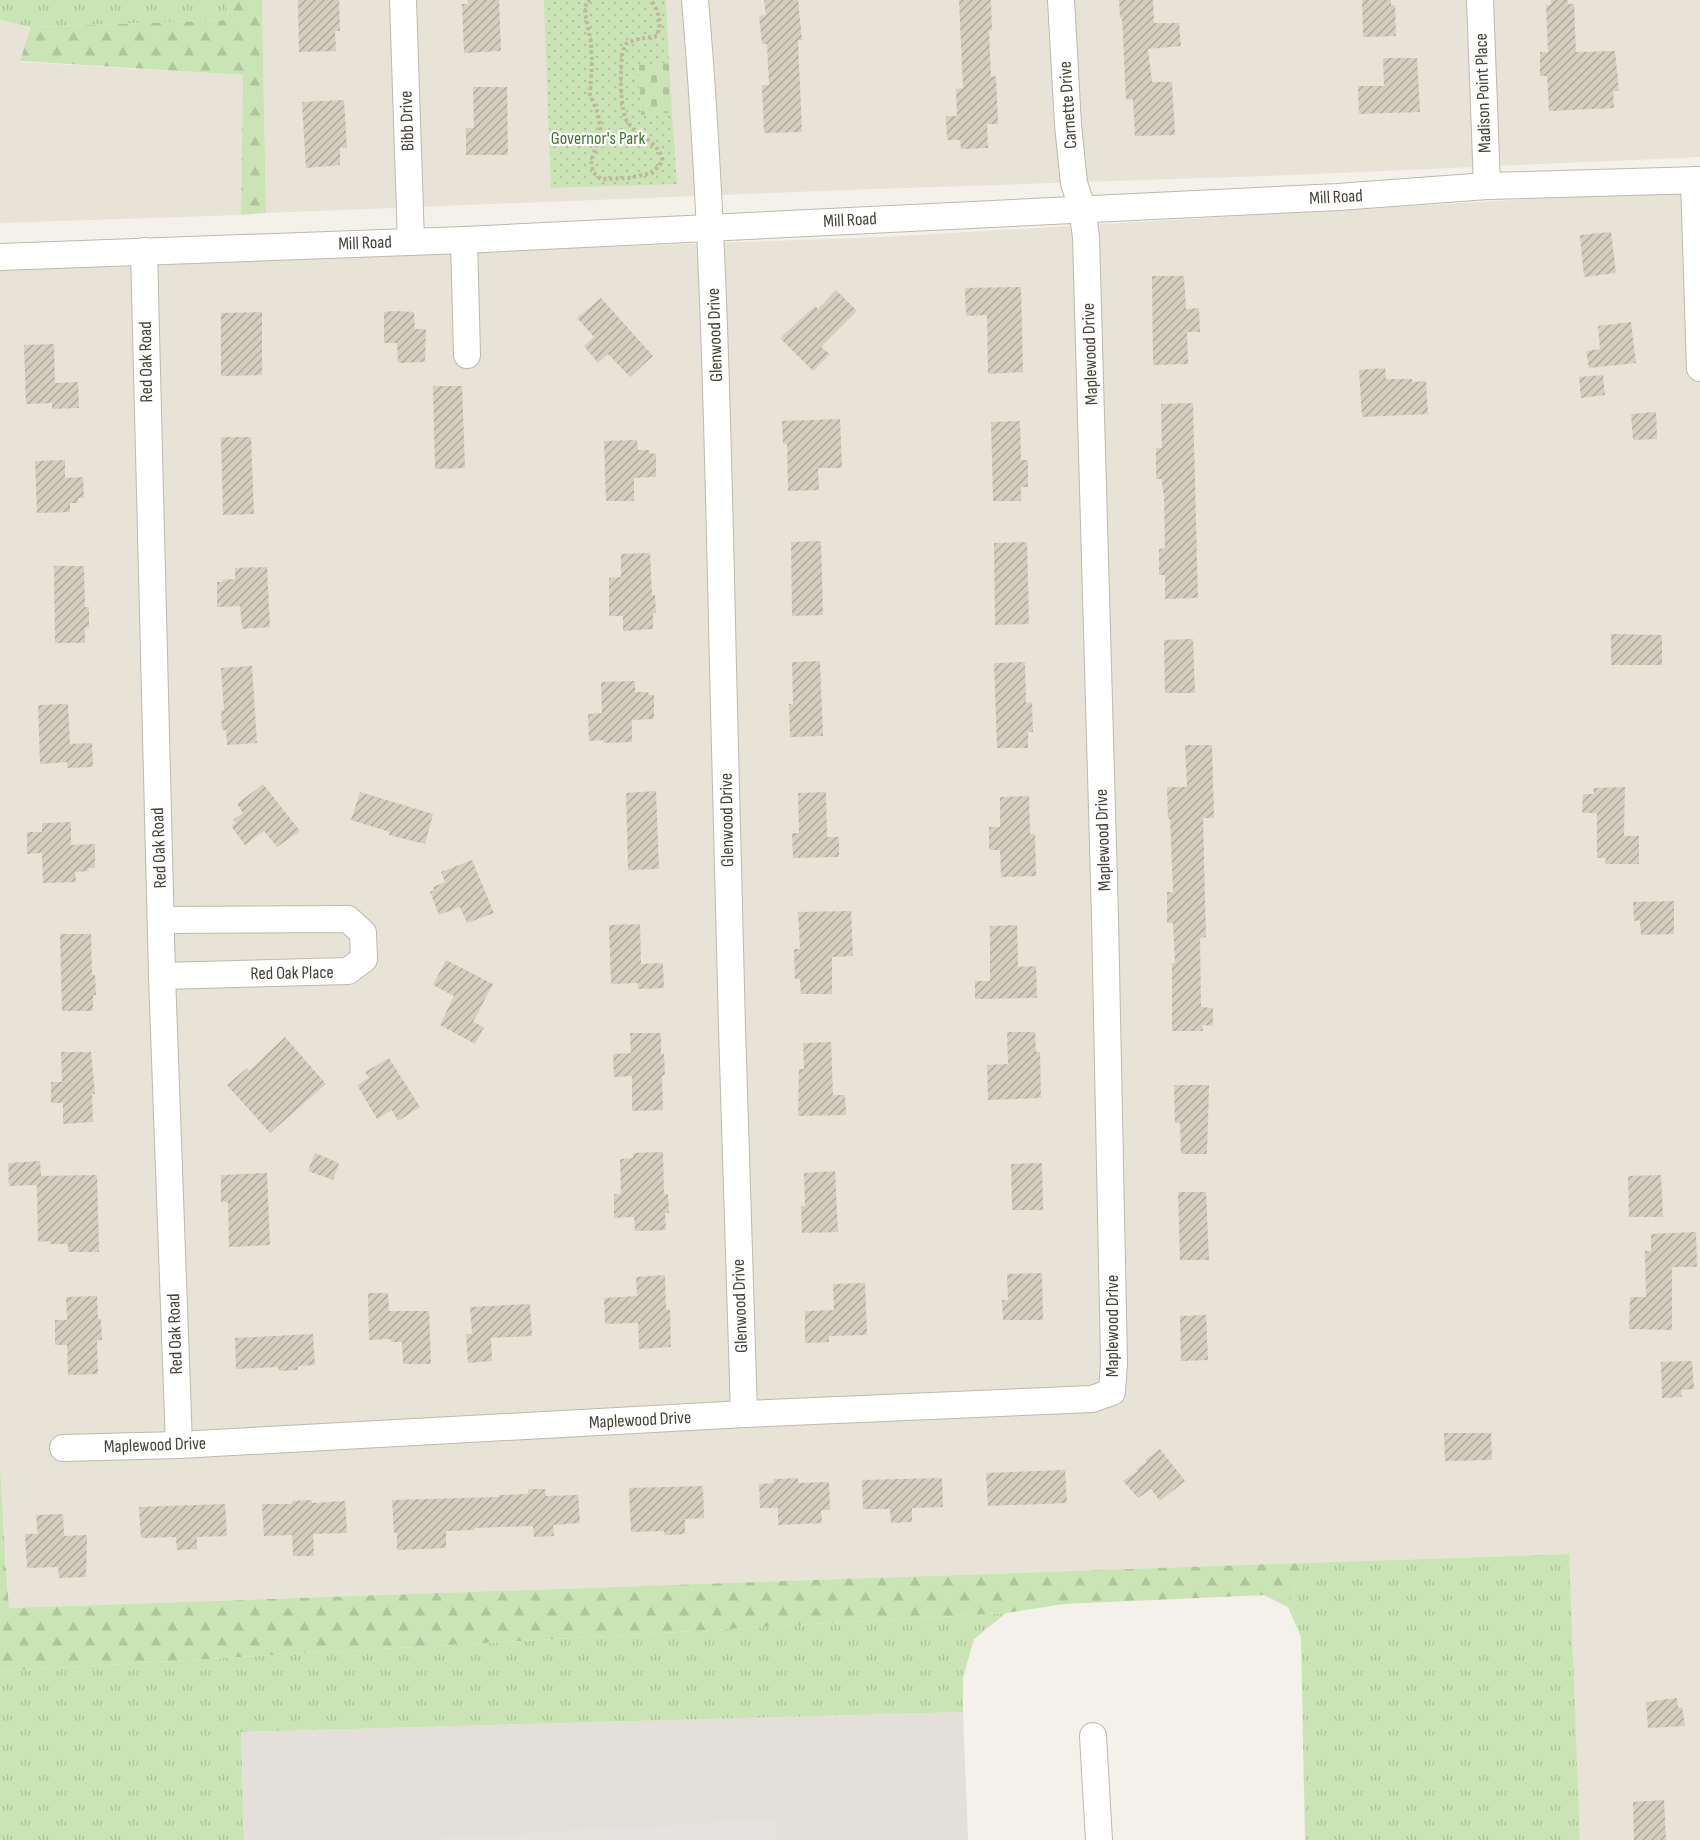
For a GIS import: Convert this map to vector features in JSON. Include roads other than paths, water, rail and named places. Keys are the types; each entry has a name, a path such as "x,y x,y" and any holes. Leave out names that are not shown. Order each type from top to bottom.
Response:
{"street":[{"name":"Bibb Drive","path":"403,0 411,242"},
{"path":"695,0 711,227"},
{"name":"Carnette Drive","path":"1061,0 1072,172 1082,208"},
{"name":"Madison Point Place","path":"1480,0 1487,186"},
{"name":"Mill Road","path":"0,257 464,240 1338,197 1487,186 1697,180"},
{"path":"1697,180 1700,368"},
{"name":"Maplewood Drive","path":"63,1448 179,1445 744,1414 1092,1399 1112,1392 1114,1363 1105,905 1089,307 1086,237 1082,208"},
{"name":"Glenwood Drive","path":"711,227 735,1161 744,1414"},
{"path":"464,240 468,356"},
{"name":"Red Oak Road","path":"144,251 162,976 179,1445"},
{"name":"Red Oak Place","path":"161,920 348,919 363,933 364,959 348,971 162,976"},
{"path":"1093,1736 1099,1840"}],"park label":[{"name":"Governor's Park","path":"598,138"}]}
